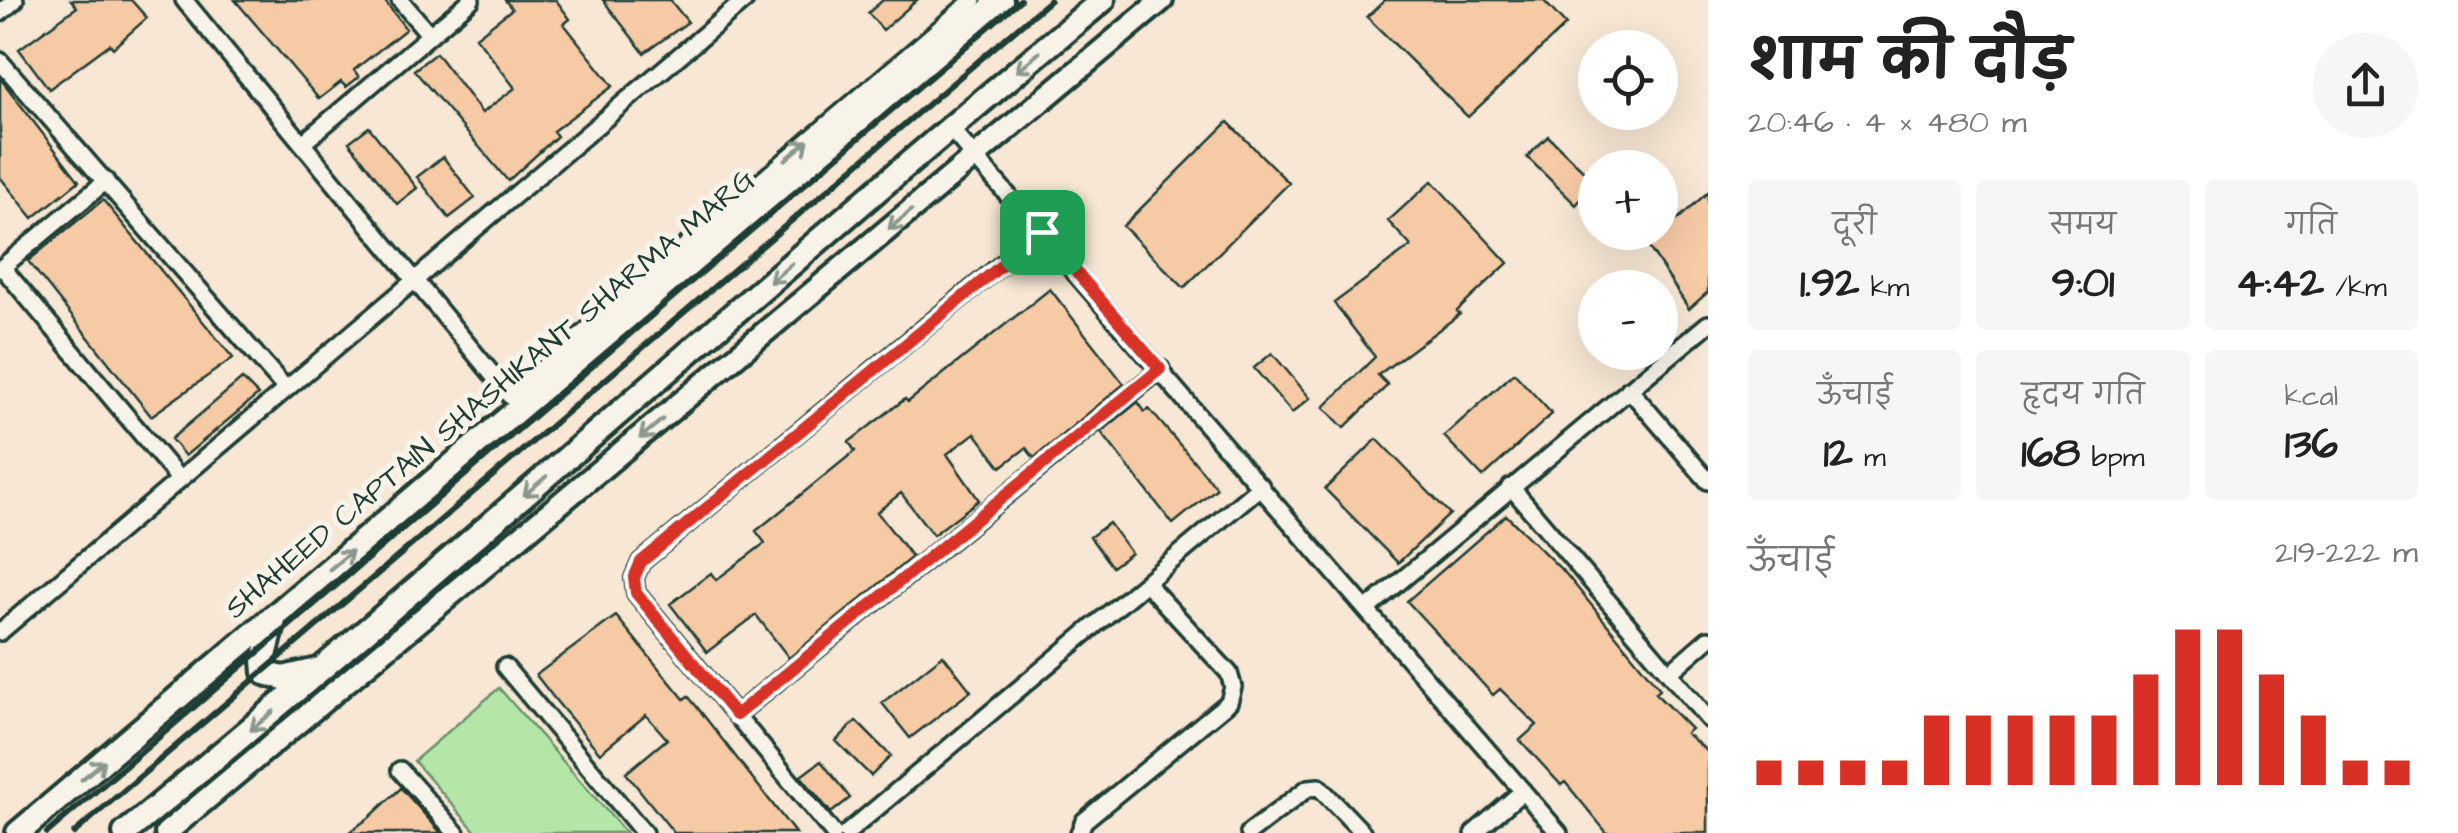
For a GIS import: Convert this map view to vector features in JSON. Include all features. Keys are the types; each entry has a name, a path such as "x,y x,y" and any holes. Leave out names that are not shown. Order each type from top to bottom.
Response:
{"main road":[{"name":"SHAHEED CAPTAIN SHASHIKANT SHARMA MARG","path":"18,833 1001,0"},
{"path":"126,833 326,668 1102,0"},
{"path":"275,616 265,674 282,678 326,668"}],"street":[{"path":"0,13 15,0"},
{"path":"184,0 510,396 973,0"},
{"path":"400,0 430,35"},
{"path":"302,143 470,0"},
{"path":"0,632 746,0"},
{"path":"166,833 1162,0"},
{"path":"0,61 286,389"},
{"path":"949,128 1559,833"},
{"path":"106,182 1,268 179,479"},
{"path":"834,833 636,593 634,578 641,562 1042,232"},
{"path":"1367,609 1708,324"},
{"path":"736,715 1160,369"},
{"path":"1629,390 1708,481"},
{"path":"847,833 1261,486"},
{"path":"1511,487 1708,718"},
{"path":"1080,833 1084,821 1229,702 1233,687 1229,673 1146,583"},
{"path":"1669,673 1708,639"},
{"path":"505,667 644,833"},
{"path":"400,770 456,833"},
{"path":"1249,833 1308,788 1319,787 1364,833"},
{"path":"1474,833 1523,791"}],"green space":[{"path":"499,688 626,833 477,833 414,761"}],"building":[{"path":"71,0 131,0 147,18 113,48 110,44 49,89 19,49 77,7"},
{"path":"235,0 384,0 406,29 354,70 359,77 346,87 341,82 319,99"},
{"path":"505,0 556,0 570,19 564,24 613,86 553,131 557,136 508,181 414,70 436,53 482,113 515,88 476,37 512,9"},
{"path":"603,0 670,0 688,22 644,53"},
{"path":"883,0 917,0 883,30 868,13"},
{"path":"1385,0 1543,0 1566,25 1468,117 1367,17"},
{"path":"0,78 79,181 33,218 0,177"},
{"path":"1228,122 1289,183 1184,288 1123,226"},
{"path":"369,127 417,188 397,204 349,142"},
{"path":"1548,136 1578,165 1576,205 1527,157"},
{"path":"443,157 475,198 449,218 417,177"},
{"path":"1432,181 1508,263 1457,311 1460,314 1378,375 1388,385 1344,428 1324,407 1375,357 1334,303 1411,246 1388,221"},
{"path":"1708,192 1708,292 1689,309 1678,292 1678,270 1664,270 1651,250 1678,250 1678,219"},
{"path":"103,200 233,358 151,416 28,261"},
{"path":"1050,289 1124,384 1034,458 1026,448 1001,467 975,433 947,454 979,500 933,535 901,493 877,512 912,557 789,658 756,615 707,652 670,604 711,573 716,580 765,543 756,531 855,451 849,442 905,399 908,402"},
{"path":"1272,353 1310,398 1292,413 1254,368"},
{"path":"1514,373 1552,414 1483,477 1444,436"},
{"path":"242,379 258,395 185,456 171,439"},
{"path":"1138,402 1145,412 1149,409 1217,488 1173,524 1101,432"},
{"path":"1377,439 1450,514 1398,563 1325,489"},
{"path":"1506,515 1566,574 1660,689 1655,693 1691,729 1686,733 1708,752 1708,833 1607,833 1565,782 1561,785 1520,740 1537,725 1500,689 1493,695 1407,601"},
{"path":"1109,523 1131,553 1112,567 1090,537"},
{"path":"616,616 684,699 688,696 795,833 674,833 626,773 667,739 646,715 600,753 557,702 536,675"},
{"path":"943,655 971,691 910,738 882,703"},
{"path":"856,721 891,756 871,776 836,741"},
{"path":"821,761 850,798 831,813 801,776"},
{"path":"401,788 441,833 348,833 370,817"}],"railway":[{"path":"47,833 1020,0"},
{"path":"74,833 1050,0"}],"route":[{"path":"1042,232 1160,369 736,715 636,593 634,578 641,562 1042,232"}]}
